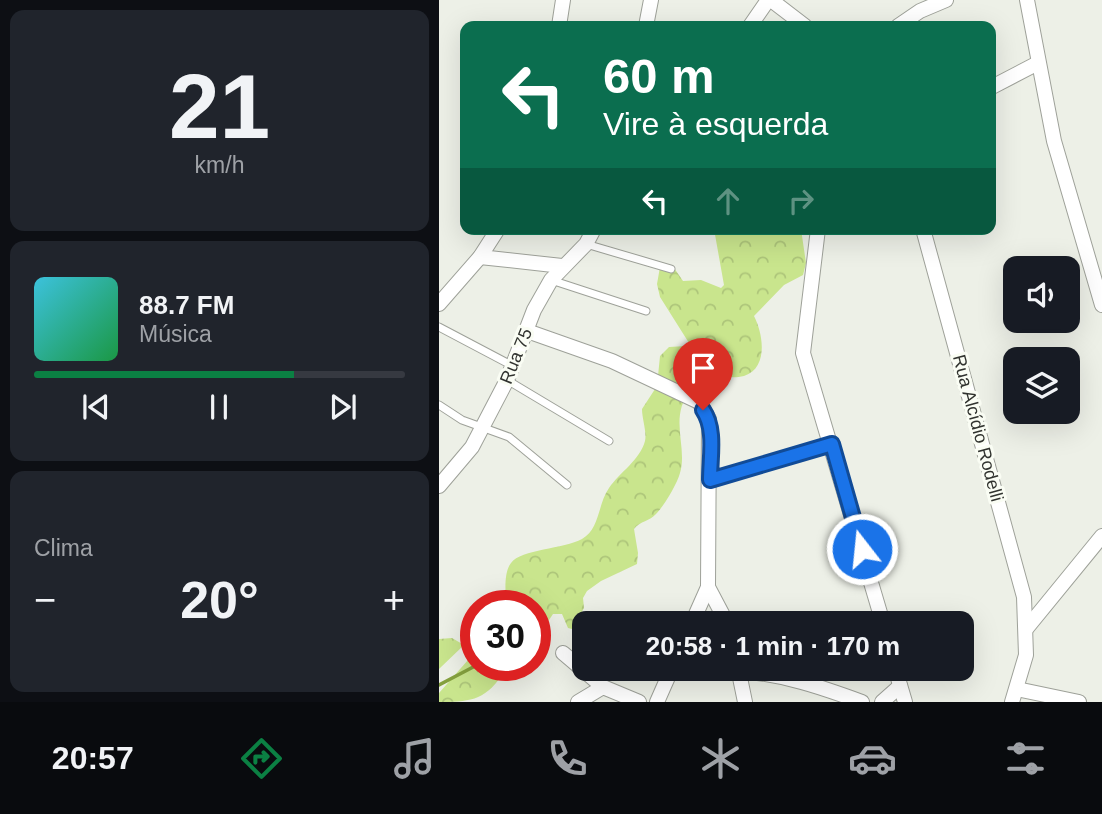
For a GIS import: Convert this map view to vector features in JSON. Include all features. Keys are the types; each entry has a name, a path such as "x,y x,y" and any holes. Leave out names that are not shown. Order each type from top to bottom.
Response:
{"street":[{"path":"560,21 563,0"},
{"path":"647,21 651,0"},
{"path":"755,21 770,0 798,21"},
{"path":"905,21 920,11 946,0"},
{"path":"1027,0 1054,141 1102,305"},
{"path":"996,85 1038,63"},
{"path":"439,304 480,257 493,235"},
{"name":"Rua 75","path":"439,486 472,447 507,380 534,310 551,280 586,244 591,235"},
{"path":"817,235 803,353 880,611"},
{"name":"Rua Alcídio Rodelli","path":"925,235 1023,597 1026,654 1014,695"},
{"path":"480,257 562,267"},
{"path":"527,331 612,361 660,384 701,406 709,419 711,438 708,587 697,611"},
{"path":"1026,629 1102,536"},
{"path":"708,587 721,611"},
{"path":"563,653 603,687 639,702"},
{"path":"657,702 666,681"},
{"path":"741,681 745,702"},
{"path":"805,681 863,702"},
{"path":"899,681 905,702"},
{"path":"882,702 900,686"},
{"path":"578,702 603,687"},
{"path":"1014,695 1079,702"}],"lane":[{"path":"586,244 671,269"},
{"path":"551,280 646,311"},
{"path":"439,327 513,366"},
{"path":"507,380 609,441"},
{"path":"439,405 481,428 509,438 567,485"},
{"path":"710,480 832,444"}],"green space":[{"path":"715,235 802,235 806,263 803,275 784,285 754,316 760,331 762,349 757,366 744,376 705,378 691,390 681,411 680,473 659,510 634,529 637,564 601,581 587,591 583,598 584,608 582,611 572,611 572,629 568,628 562,614 553,614 551,617 551,590 505,590 508,567 516,558 574,542 588,535 596,522 605,494 639,454 645,441 642,409 657,386 660,356 669,347 686,346 689,343 660,297 657,284 660,267 672,265 683,281 701,280 721,288 724,285"},
{"path":"452,638 460,643 460,649 439,669 439,639"},
{"path":"460,669 460,681 497,681 489,691 475,698 439,702 439,693"}],"waterway":[{"path":"439,685 460,674"}],"route":[{"path":"703,410 709,419 711,438 710,480 832,444 862,549"}]}
